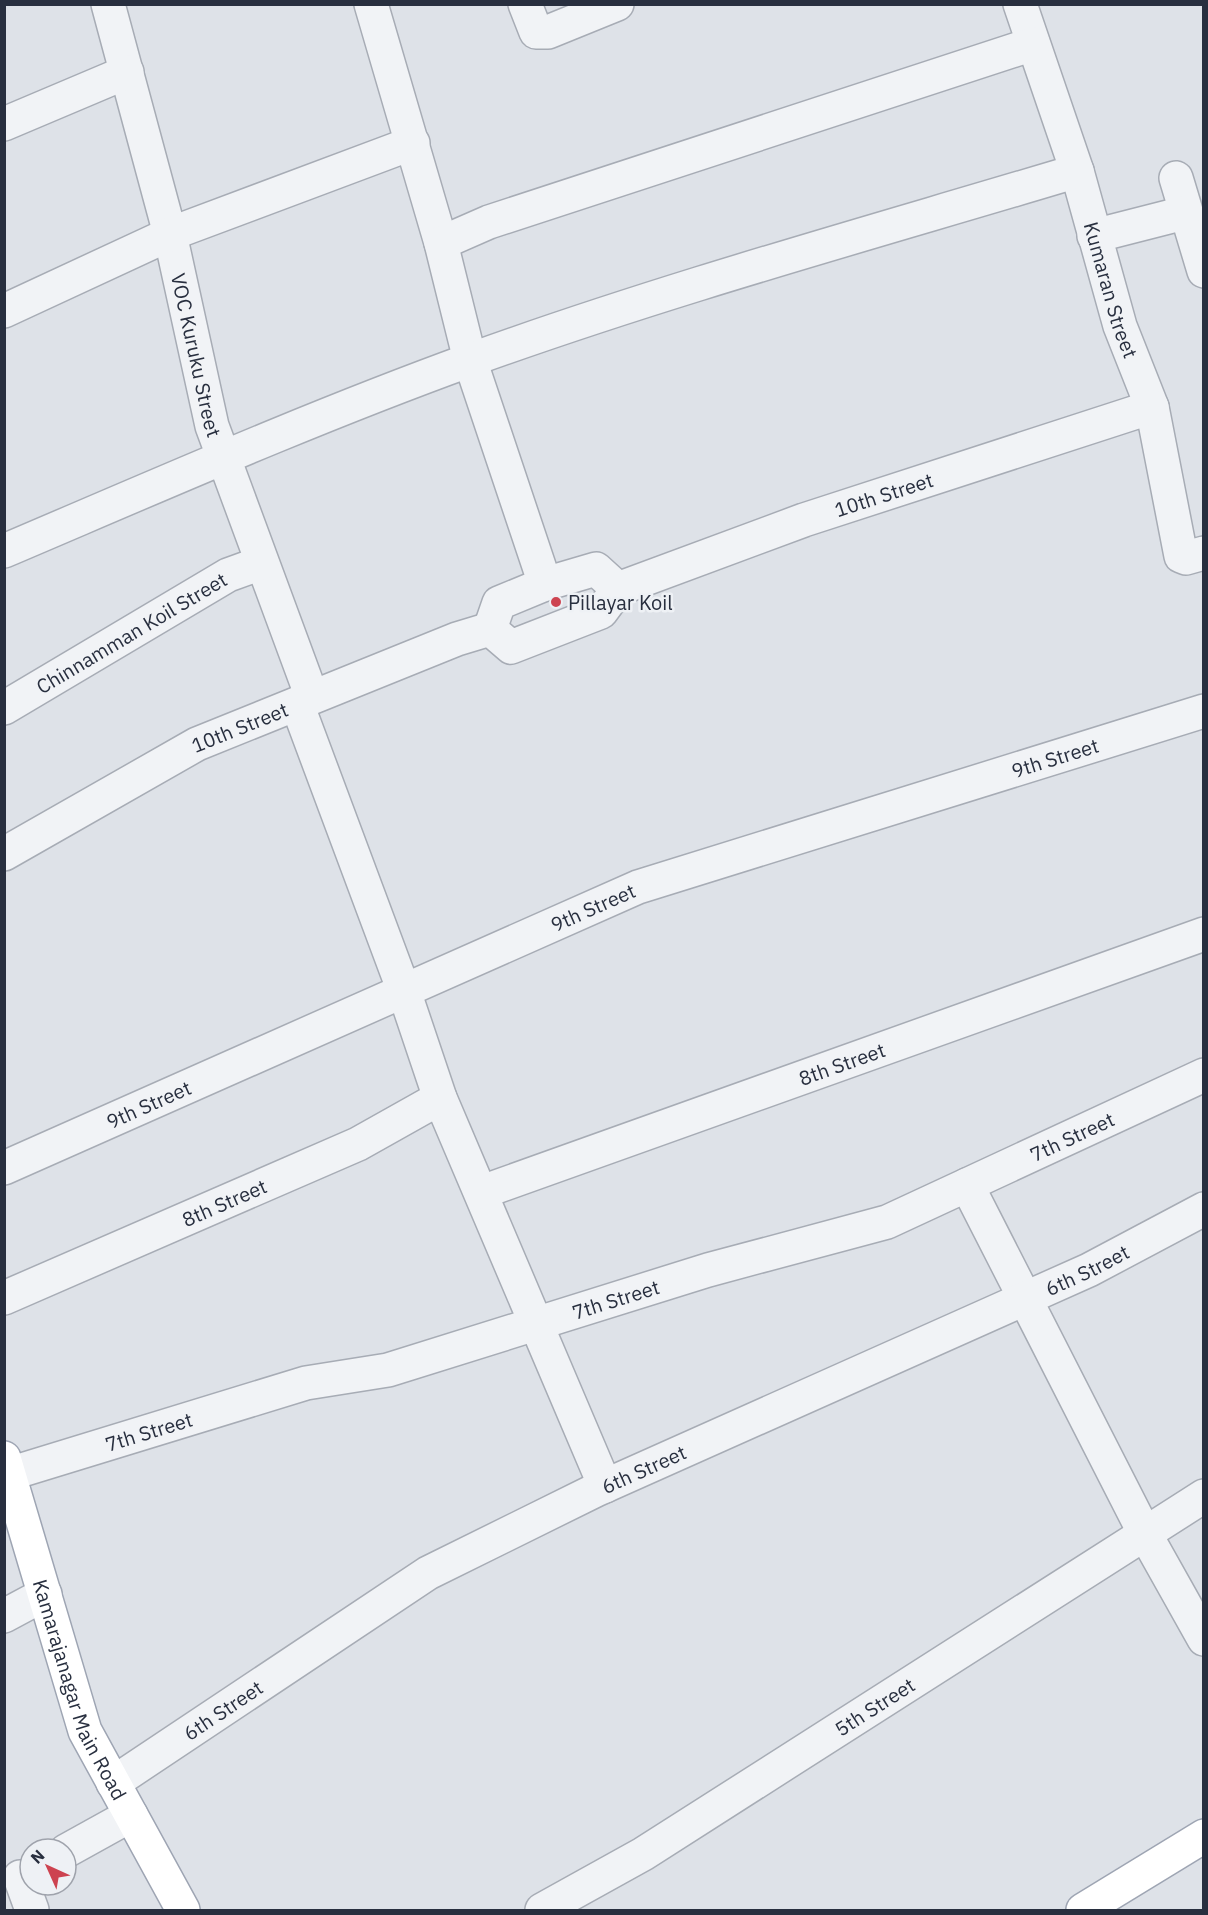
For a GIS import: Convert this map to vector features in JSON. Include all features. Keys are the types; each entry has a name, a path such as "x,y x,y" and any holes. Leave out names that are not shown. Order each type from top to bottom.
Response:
{"main road":[{"name":"Kamarajanagar Main Road","path":"7,1466 85,1731 183,1911"},
{"path":"1083,1911 1203,1836"}],"street":[{"name":"VOC Kuruku Street","path":"108,4 170,234 213,426 261,563 304,700 440,1098 482,1192 605,1486"},
{"path":"371,4 441,243 470,360 545,584"},
{"path":"525,4 536,32 548,32 617,4"},
{"name":"Kumaran Street","path":"1020,4 1077,171 1120,326 1152,407 1181,556 1186,558 1203,554"},
{"path":"441,243 489,222 1033,44"},
{"path":"4,124 127,72"},
{"path":"4,311 170,234 413,143"},
{"path":"4,551 224,457 470,360 650,300 1077,171"},
{"path":"1176,178 1184,213 1203,271"},
{"path":"1095,236 1184,213"},
{"name":"10th Street","path":"618,589 804,520 1152,407"},
{"name":"Chinnamman Koil Street","path":"4,708 228,575 261,563"},
{"path":"596,569 618,589 601,612 511,647 490,628 499,603 545,584 596,569"},
{"name":"10th Street","path":"4,854 197,744 457,639 490,628"},
{"name":"9th Street","path":"4,1168 638,887 1203,711"},
{"name":"8th Street","path":"482,1192 1203,934"},
{"name":"7th Street","path":"7,1466 306,1383 388,1370 708,1270 887,1222 1203,1075"},
{"name":"8th Street","path":"4,1298 358,1144 440,1098"},
{"path":"967,1185 1144,1532 1203,1639"},
{"name":"6th Street","path":"113,1783 428,1573 605,1486 1089,1270 1203,1209"},
{"name":"5th Street","path":"542,1911 643,1854 1203,1496"},
{"path":"4,1616 45,1594"},
{"path":"78,1844 131,1815"},
{"path":"26,1897 32,1911"}],"place":[{"name":"Pillayar Koil","path":"556,602"}]}
